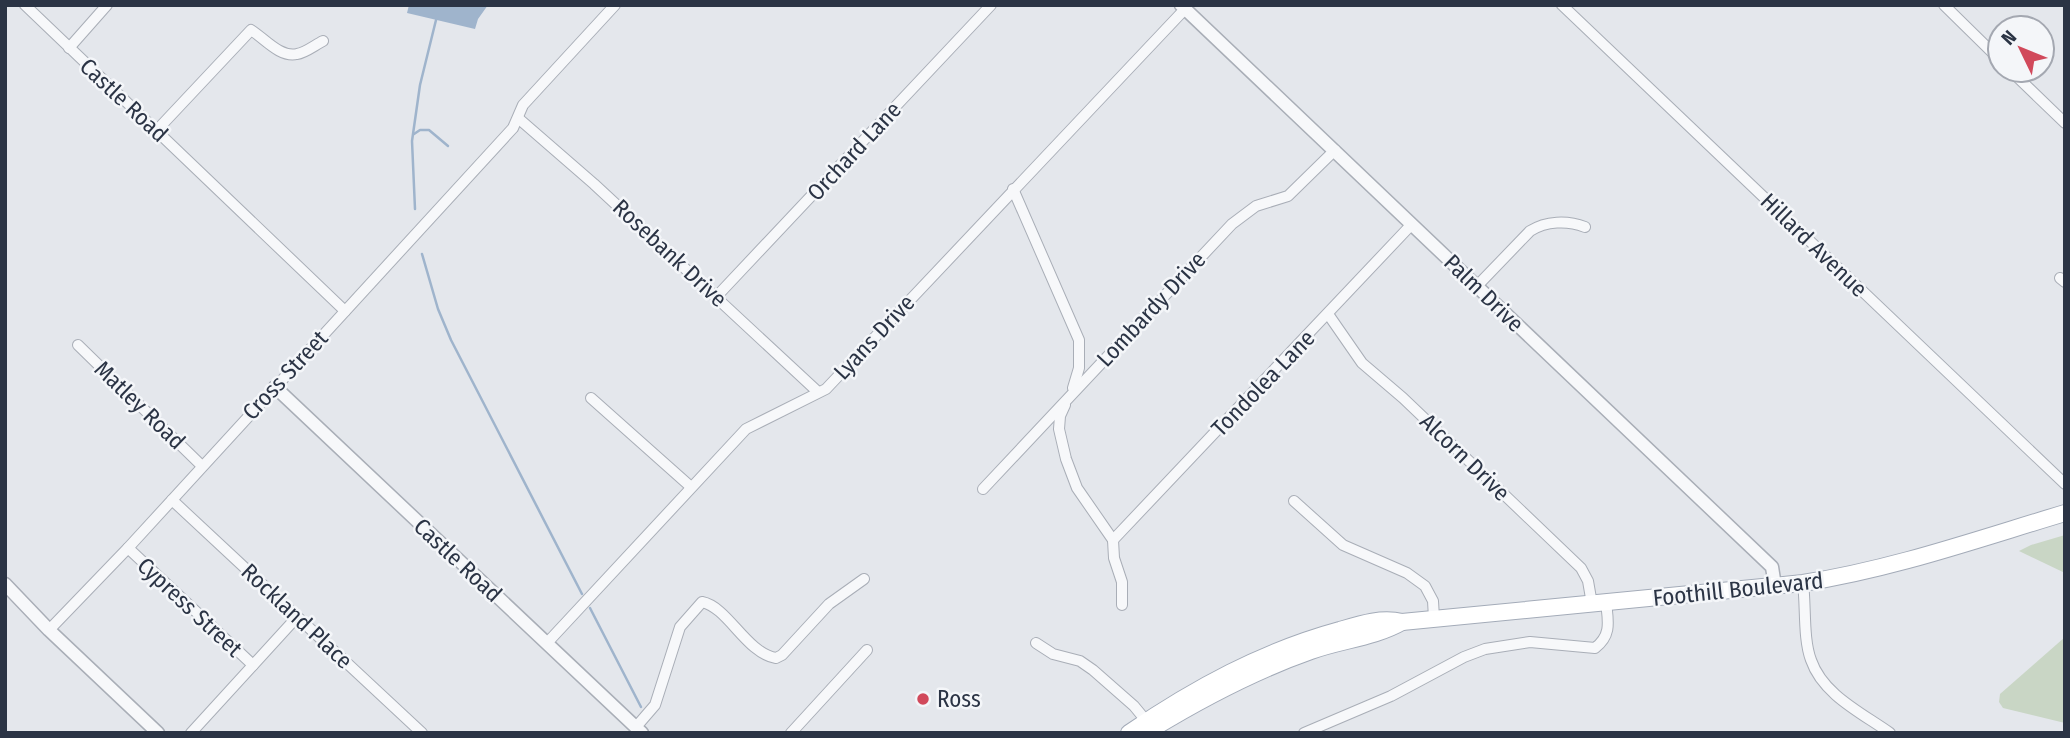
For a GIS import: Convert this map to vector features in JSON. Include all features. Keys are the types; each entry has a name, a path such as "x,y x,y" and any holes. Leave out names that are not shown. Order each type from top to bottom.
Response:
{"main road":[{"name":"Foothill Boulevard","path":"1129,733 1149,728 1210,681 1286,647 1361,624 1390,619 1402,622 1803,583 1908,562 2065,513"}],"street":[{"name":"Castle Road","path":"24,5 345,311"},
{"path":"69,48 107,5"},
{"name":"Cross Street","path":"49,630 128,548 513,128 523,105 615,5"},
{"name":"Orchard Lane","path":"717,296 991,5"},
{"path":"1944,5 1986,46"},
{"name":"Palm Drive","path":"1183,7 1772,567 1775,586"},
{"name":"Lyans Drive","path":"547,643 746,429 826,388 1183,7"},
{"name":"Hillard Avenue","path":"1566,7 2065,484"},
{"path":"157,130 251,30 282,53 297,54 323,40"},
{"path":"2025,84 2065,123"},
{"name":"Rosebank Drive","path":"518,118 717,296 818,392"},
{"name":"Lombardy Drive","path":"983,489 1231,224 1256,206 1288,196 1335,149"},
{"path":"1013,189 1079,340 1079,368 1059,422 1066,459 1077,488 1113,540 1114,558 1122,582 1122,605"},
{"path":"1477,286 1538,226 1546,222 1585,227"},
{"name":"Tondolea Lane","path":"1113,540 1412,225"},
{"name":"Alcorn Drive","path":"1304,733 1391,696 1464,657 1485,649 1530,642 1595,648 1603,642 1608,630 1599,603 1581,568 1402,398 1371,372 1328,314"},
{"name":"Matley Road","path":"79,345 202,466"},
{"name":"Castle Road","path":"275,387 639,730"},
{"path":"591,398 691,487"},
{"name":"Rockland Place","path":"172,500 422,733"},
{"path":"1294,501 1343,545 1407,573 1425,586 1433,601 1434,618"},
{"name":"Cypress Street","path":"128,548 253,665"},
{"path":"639,730 655,705 680,627 702,601 713,607 759,651 776,658 782,655 830,604 864,579"},
{"path":"1803,583 1810,659 1821,681 1833,693 1890,733"},
{"path":"5,584 49,630 158,733"},
{"path":"191,733 297,617"},
{"path":"1036,643 1053,654 1080,662 1093,670 1134,706 1149,728"},
{"path":"791,733 867,650"}],"green space":[{"path":"2065,535 2065,573 2019,551 2031,545"},
{"path":"2065,637 2065,723 2003,708 1999,702 2000,694"}],"water":[{"path":"409,5 488,5 478,19 475,29 407,13"}],"waterway":[{"path":"415,209 412,141 420,85 436,20"},
{"path":"414,134 420,130 429,130 448,146"},
{"path":"422,254 438,309 451,340 582,594"},
{"path":"590,608 641,707"}],"place":[{"name":"Ross","path":"923,699"}]}
